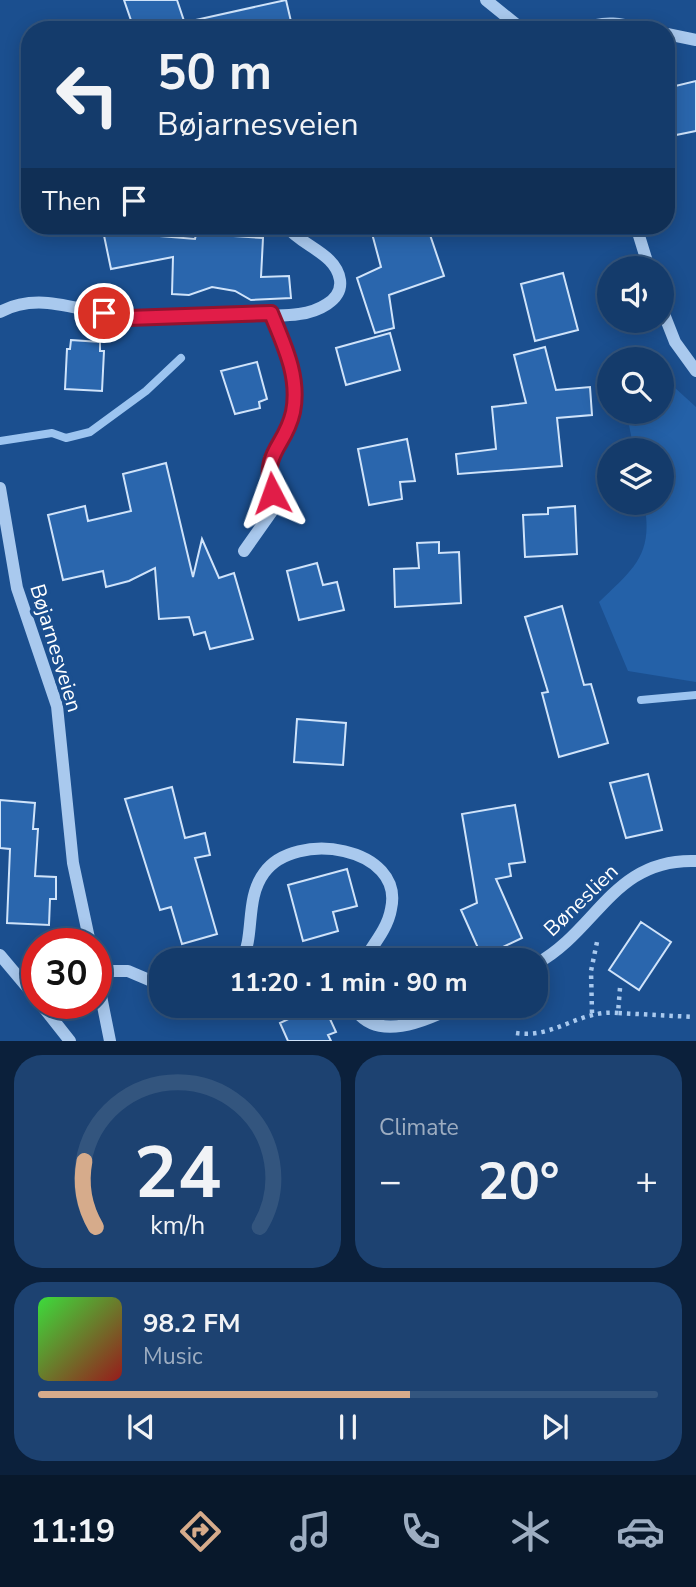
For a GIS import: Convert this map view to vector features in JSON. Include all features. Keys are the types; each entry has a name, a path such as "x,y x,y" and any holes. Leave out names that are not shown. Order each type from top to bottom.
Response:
{"street":[{"path":"486,0 512,21"},
{"path":"675,36 696,40"},
{"path":"0,312 10,307 38,302 79,307 128,318 300,314 318,308 338,295 341,282 328,258 293,235"},
{"path":"639,235 645,256"},
{"path":"244,551 275,507 269,479 269,459 287,431 295,395 290,360 271,313"},
{"path":"672,333 696,371"},
{"name":"Bøjarnesveien","path":"0,488 17,588 57,706 73,863 87,928"},
{"path":"244,948 256,887 264,872 287,854 324,848 347,851 367,860 379,870 388,883 392,908 388,921 371,948"},
{"name":"Bøneslien","path":"548,957 557,952 587,923 599,907 635,874 653,867 696,861"},
{"path":"0,955 21,980"},
{"path":"112,971 128,971 149,980"},
{"path":"359,1018 371,1035 394,1035 430,1018"},
{"path":"52,1019 70,1041"},
{"path":"106,1019 110,1041"}],"path":[{"path":"557,952 565,956 597,942 591,971 592,1013"},
{"path":"618,1013 620,988"},
{"path":"516,1033 532,1035 551,1031 592,1013 694,1017"}],"shaded area":[{"path":"674,387 696,407 696,682 628,671 599,602 638,559 646,535 645,515 674,515 674,438 632,438 629,424 674,424"}],"building":[{"path":"124,0 177,0 184,21 131,21"},
{"path":"286,0 291,21 191,21"},
{"path":"696,81 696,131 676,135 675,86"},
{"path":"104,235 195,239 196,235 263,238 261,277 289,276 291,298 251,300 235,291 212,287 189,295 172,294 173,257 111,269"},
{"path":"372,235 430,235 444,276 389,295 394,328 375,333 357,278 381,267"},
{"path":"563,273 578,330 535,341 521,284"},
{"path":"390,333 400,370 346,385 336,348"},
{"path":"71,340 100,342 100,351 104,351 102,391 65,389 67,349 70,349"},
{"path":"545,347 556,390 590,387 592,415 557,418 562,466 458,474 456,454 496,449 492,407 526,403 514,355"},
{"path":"257,362 267,399 259,402 260,408 235,414 221,371"},
{"path":"407,439 415,481 400,482 402,499 369,505 358,449"},
{"path":"166,463 193,577 202,539 219,578 234,573 253,639 210,649 205,632 194,635 189,617 159,619 155,568 129,581 106,587 103,571 63,580 48,515 85,506 88,521 131,511 123,474"},
{"path":"575,506 577,554 525,557 523,515 548,514 548,508"},
{"path":"439,542 439,553 459,552 461,603 395,607 394,569 419,568 417,543"},
{"path":"317,563 323,585 337,582 344,610 299,620 287,571"},
{"path":"562,606 584,685 591,684 608,743 559,757 542,693 548,692 525,617"},
{"path":"297,719 346,723 343,765 294,762"},
{"path":"648,774 662,830 626,838 610,783"},
{"path":"172,787 185,838 205,833 210,855 195,858 217,934 182,944 171,907 160,910 125,799"},
{"path":"0,800 35,803 33,829 38,829 35,876 56,877 56,899 50,899 49,925 7,923 10,849 0,848"},
{"path":"515,805 525,862 509,864 511,876 496,879 522,938 501,948 478,948 461,910 477,903 462,814"},
{"path":"347,869 357,906 333,912 338,931 303,941 288,885"},
{"path":"641,922 671,942 639,990 609,970"},
{"path":"291,1018 330,1018 336,1032 328,1035 331,1041 288,1041 280,1023"}],"waterway":[{"path":"0,441 52,433 66,438 90,432 146,391 181,358"},
{"path":"641,700 696,695"}],"route":[{"path":"104,313 128,318 175,318 271,313 295,379 293,414 287,431 269,459 272,493"}]}
